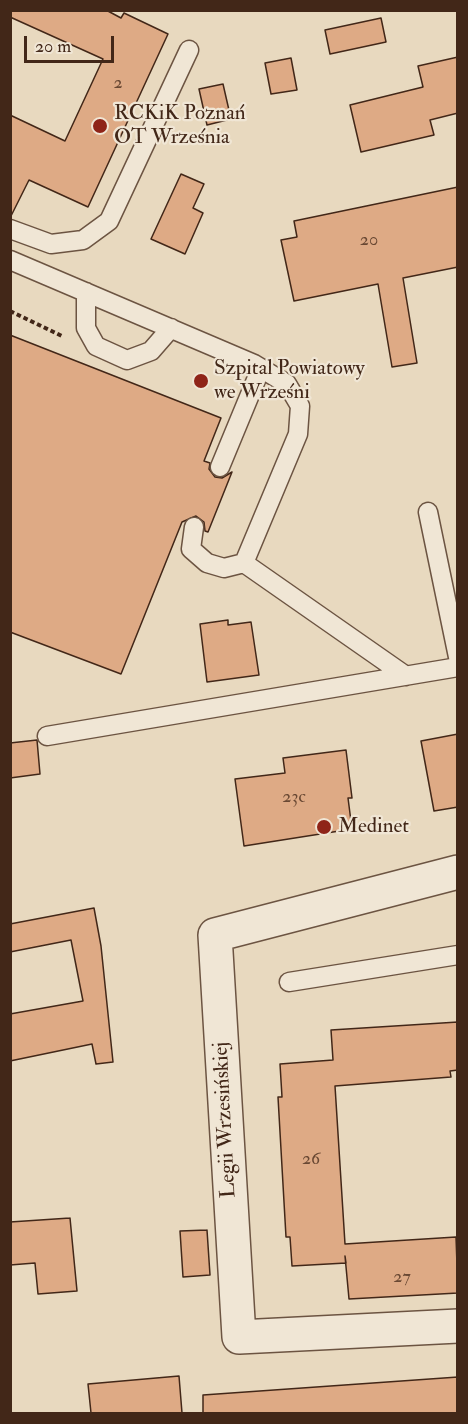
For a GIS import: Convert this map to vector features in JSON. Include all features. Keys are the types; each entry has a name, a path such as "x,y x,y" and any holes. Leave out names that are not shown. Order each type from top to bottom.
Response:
{"street":[{"name":"Legii Wrzesińskiej","path":"458,872 215,935 239,1337 458,1326"}],"lane":[{"path":"10,229 51,244 83,240 109,221 189,50"},
{"path":"10,260 261,368 287,384 300,406 298,434 244,563"},
{"path":"86,292 86,328 96,346 127,360 151,351 171,328"},
{"path":"220,467 261,368"},
{"path":"428,512 458,657"},
{"path":"194,527 191,549 207,563 224,568 244,563 406,676"},
{"path":"47,736 458,667"},
{"path":"289,981 458,955"}],"path":[{"path":"10,311 68,339"}],"building":[{"path":"10,10 106,10 121,18 124,13 168,34 88,207 29,180 10,218 10,115 65,141 103,59 10,17"},
{"path":"381,18 386,42 330,54 325,30"},
{"path":"458,57 458,113 430,120 434,135 361,152 350,105 423,87 418,66"},
{"path":"291,58 297,90 271,94 265,63"},
{"path":"223,84 231,119 207,125 199,89"},
{"path":"181,174 204,184 193,208 203,213 185,254 151,239"},
{"path":"458,187 458,267 403,278 417,363 392,367 378,284 294,301 281,240 297,237 294,221"},
{"path":"10,335 221,418 204,461 210,463 209,469 215,477 222,478 232,472 208,532 205,531 204,522 196,516 182,522 121,674 10,632"},
{"path":"228,620 228,625 251,622 259,675 207,682 200,624"},
{"path":"458,734 458,807 434,811 421,741"},
{"path":"37,740 40,774 10,778 10,743"},
{"path":"346,750 352,798 348,798 352,829 244,846 235,779 285,773 283,758"},
{"path":"94,908 101,946 113,1062 96,1064 92,1044 10,1061 10,1014 83,1001 71,940 10,952 10,924"},
{"path":"458,1022 458,1070 450,1071 451,1077 335,1086 345,1244 456,1237 458,1293 349,1299 346,1263 292,1266 290,1237 286,1237 278,1097 282,1097 280,1064 333,1060 331,1030"},
{"path":"70,1218 77,1291 38,1294 35,1263 10,1265 10,1222"},
{"path":"207,1230 210,1275 183,1277 180,1231"},
{"path":"179,1376 182,1413 91,1413 88,1384"},
{"path":"458,1377 458,1413 203,1413 203,1395"}],"place":[{"name":"RCKiK Poznań OT Września","path":"100,126"},
{"name":"Szpital Powiatowy we Wrześni","path":"201,381"},
{"name":"Medinet","path":"324,827"}]}
